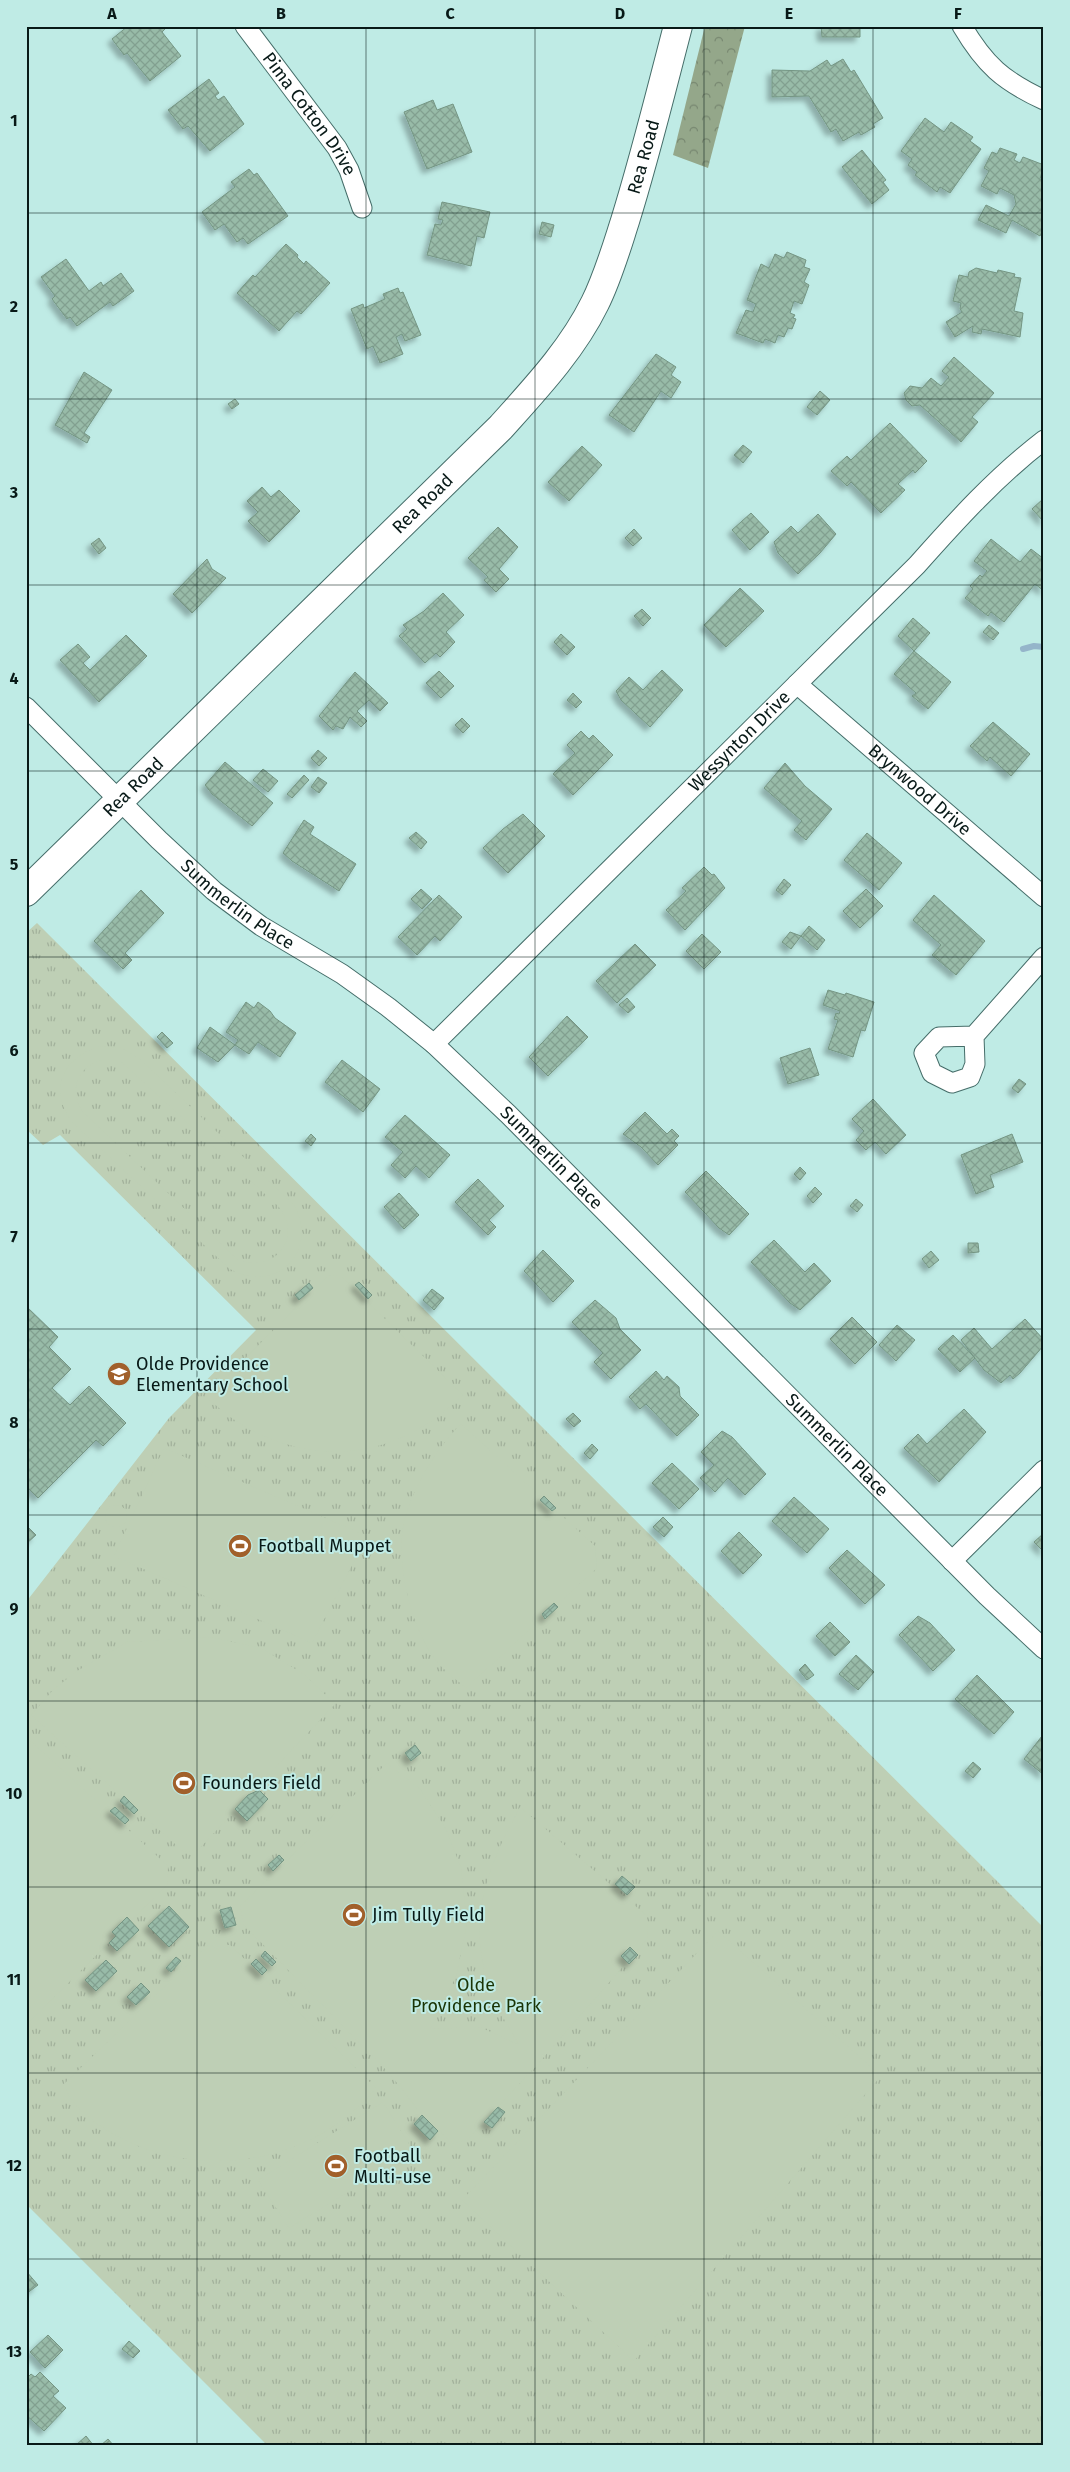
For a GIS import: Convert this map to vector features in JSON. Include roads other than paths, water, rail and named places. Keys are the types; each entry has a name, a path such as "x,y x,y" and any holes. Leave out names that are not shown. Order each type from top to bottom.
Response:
{"main road":[{"name":"Rea Road","path":"26,892 501,427 545,377 594,305 608,275 635,189 678,26"}],"street":[{"name":"Pima Cotton Drive","path":"245,26 337,148 349,170 362,208"},
{"path":"962,26 988,65 1020,89 1044,100"},
{"name":"Wessynton Drive","path":"434,1044 917,565 996,479 1044,440"},
{"name":"Brynwood Drive","path":"797,684 1044,897"},
{"name":"Summerlin Place","path":"26,708 214,891 261,926 342,974 434,1044 508,1114 952,1560 1044,1649"},
{"path":"974,1036 1044,957"},
{"path":"952,1560 1044,1470"}],"waterway":[{"path":"1023,649 1034,646 1044,647"}],"place":[{"name":"Olde Providence Elementary School","path":"119,1374"},
{"name":"Football Muppet","path":"240,1546"},
{"name":"Founders Field","path":"184,1783"},
{"name":"Jim Tully Field","path":"354,1915"},
{"name":"Football Multi-use","path":"336,2166"}],"park label":[{"name":"Olde Providence Park","path":"476,1995"}]}
